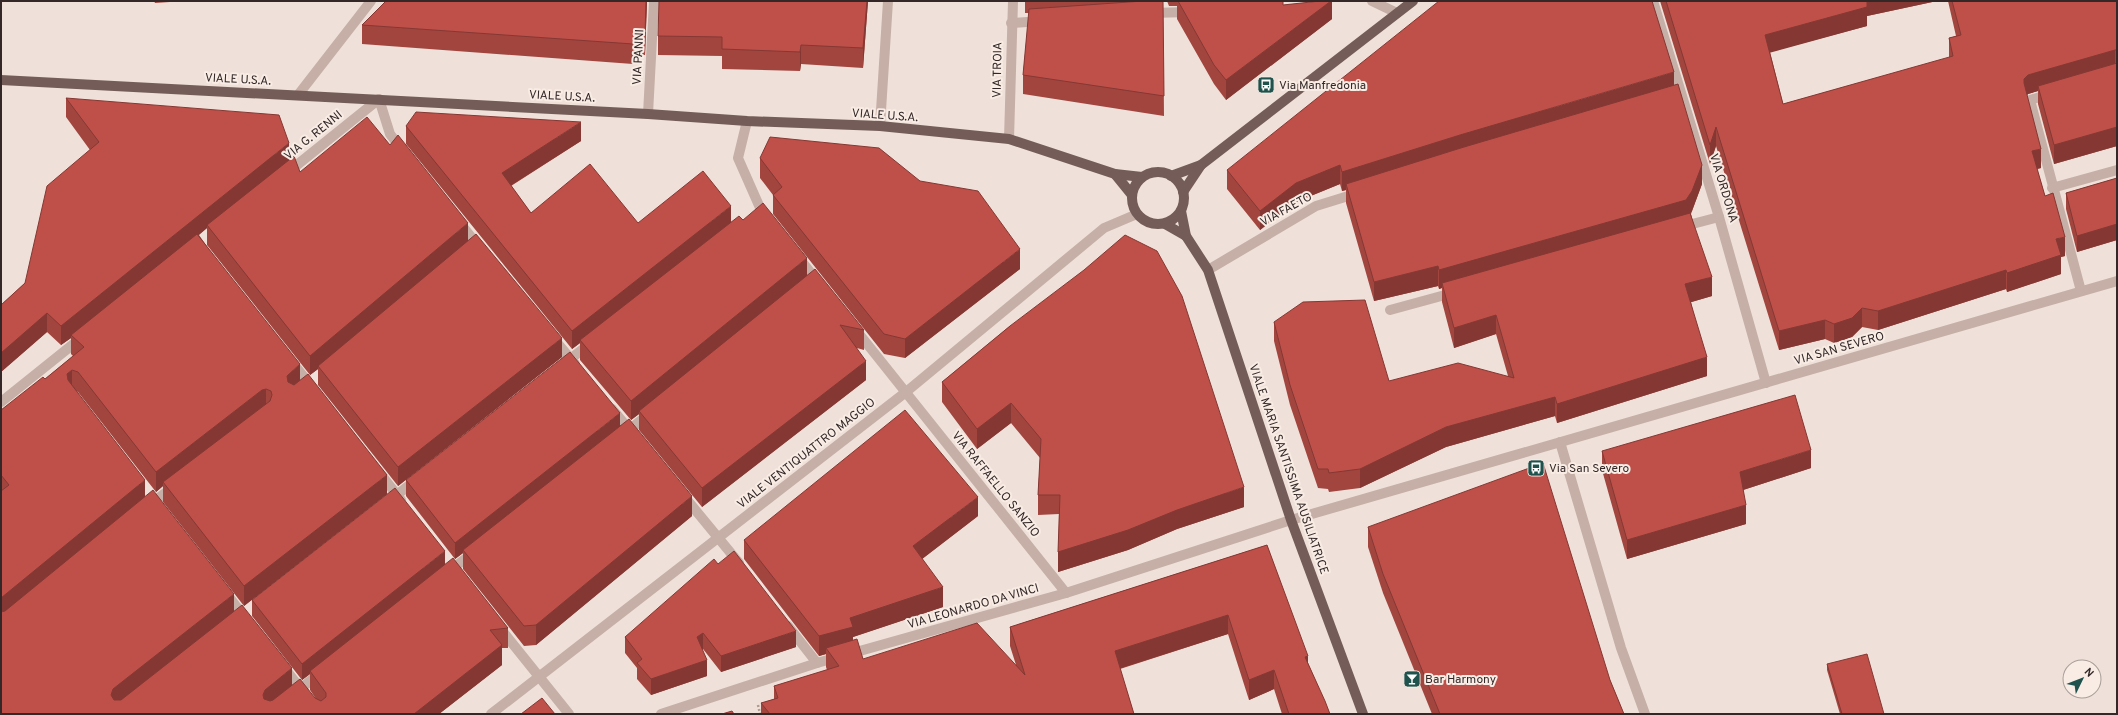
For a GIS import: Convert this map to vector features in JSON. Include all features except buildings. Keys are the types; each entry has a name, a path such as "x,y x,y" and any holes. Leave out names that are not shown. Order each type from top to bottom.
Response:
{"main road":[{"path":"1171,176 1201,165 1413,1"},
{"name":"VIALE U.S.A.","path":"1,80 379,99 746,121 880,126 1009,139 1115,174 1142,177"},
{"path":"1183,192 1201,165"},
{"path":"1162,172 1171,176 1179,182 1183,192 1184,202 1181,211 1174,219 1165,224 1155,224 1145,221 1137,214 1133,205 1132,195 1135,185 1142,177 1152,173 1162,172"},
{"path":"1115,174 1132,195"},
{"path":"1181,211 1186,236"},
{"path":"1165,224 1186,236"},
{"name":"VIALE MARIA SANTISSIMA AUSILIATRICE","path":"1186,236 1208,270 1291,520 1363,714"}],"street":[{"path":"298,95 371,1"},
{"name":"VIA PANNI","path":"648,114 654,1"},
{"path":"880,126 888,1"},
{"name":"VIA TROIA","path":"1009,139 1011,23 1013,1"},
{"path":"1155,1 1155,13"},
{"path":"1372,1 1397,13"},
{"name":"VIA ORDONA","path":"1654,1 1678,97 1719,216 1766,383"},
{"path":"1140,14 1201,11"},
{"path":"1011,23 1049,20"},
{"path":"2059,92 2030,100 2052,188 2081,291"},
{"path":"379,99 390,134 409,159"},
{"name":"VIA G. RENNI","path":"279,179 379,99"},
{"path":"746,121 738,158 758,213 775,228"},
{"path":"2052,188 2117,170"},
{"name":"VIA FAETO","path":"1208,270 1316,206 1367,190"},
{"path":"452,213 474,246 486,256"},
{"name":"VIALE VENTIQUATTRO MAGGIO","path":"491,714 906,392 1104,228 1137,214"},
{"path":"1673,230 1719,216"},
{"path":"793,250 813,282 826,292"},
{"name":"VIA SAN SEVERO","path":"1291,520 2117,281"},
{"path":"1390,310 1467,288"},
{"name":"VIA RAFFAELLO SANZIO","path":"851,323 1066,593"},
{"path":"546,328 580,370"},
{"path":"1,402 86,334"},
{"path":"558,368 601,335"},
{"path":"286,355 320,398"},
{"path":"605,400 639,442"},
{"path":"617,439 654,410"},
{"path":"1560,442 1621,648 1645,714"},
{"path":"373,465 406,507"},
{"path":"379,510 422,476"},
{"path":"142,511 179,482"},
{"path":"674,484 744,569"},
{"name":"VIA LEONARDO DA VINCI","path":"661,714 817,663 1066,593 1291,520"},
{"path":"441,578 483,544"},
{"path":"220,586 254,628"},
{"path":"783,619 817,663"},
{"path":"496,623 569,714"},
{"path":"277,658 320,714"},
{"path":"285,701 331,664"}],"place":[{"name":"Via Manfredonia","path":"1266,85"},
{"name":"Via San Severo","path":"1536,468"},
{"name":"Bar Harmony","path":"1412,679"}]}
